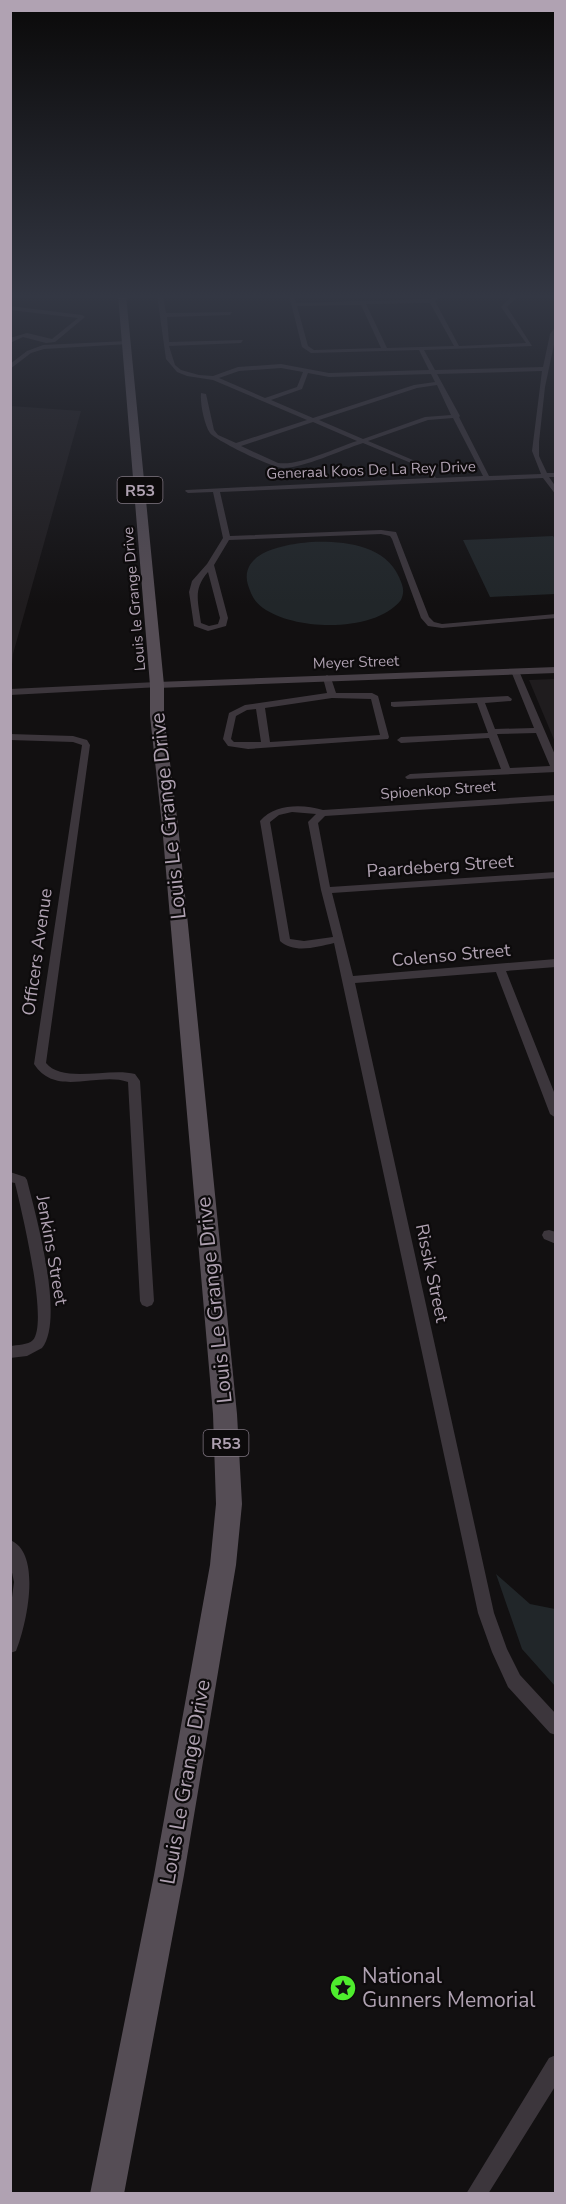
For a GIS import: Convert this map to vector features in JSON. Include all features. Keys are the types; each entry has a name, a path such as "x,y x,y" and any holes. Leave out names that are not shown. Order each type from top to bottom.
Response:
{"main road":[{"name":"Louis le Grange Drive","path":"132,398 157,685"},
{"name":"Louis Le Grange Drive","path":"107,2193 183,1798 223,1565 229,1504 225,1414 170,825 159,732 157,685"}],"street":[{"path":"204,398 211,430 216,436 233,446 282,466 293,465 427,418 457,416"},
{"path":"259,398 425,467 434,480"},
{"path":"264,400 270,398"},
{"path":"233,446 380,398"},
{"path":"448,398 487,478"},
{"path":"542,398 535,451 555,493"},
{"name":"Generaal Koos De La Rey Drive","path":"188,491 555,475"},
{"path":"210,565 224,623 208,629 197,624 193,591 196,581 210,565 227,538 216,490"},
{"path":"227,538 387,533 396,539 425,618 431,624 442,626 555,616"},
{"name":"Meyer Street","path":"157,685 555,670"},
{"path":"410,777 555,768 516,671"},
{"path":"327,678 332,695"},
{"path":"10,692 157,685"},
{"path":"332,695 375,698 385,737 236,745 227,739 232,716 245,708 332,695"},
{"path":"394,704 508,699"},
{"path":"480,700 506,771"},
{"path":"261,705 266,744"},
{"path":"401,740 539,730"},
{"name":"Officers Avenue","path":"10,737 73,739 84,742 86,745 40,1064 42,1070 57,1077 120,1075 128,1076 134,1081 147,1300"},
{"name":"Spioenkop Street","path":"339,939 304,945 294,945 285,941 266,818 280,812 308,810 322,813 555,798"},
{"name":"Rissik Street","path":"322,813 313,822 326,890 349,980 486,1613 500,1652 514,1681 555,1727"},
{"name":"Paardeberg Street","path":"326,890 555,874"},
{"name":"Colenso Street","path":"349,980 555,963"},
{"path":"500,968 555,1113"},
{"name":"Jenkins Street","path":"10,1177 21,1180 42,1286 45,1321 43,1336 38,1344 26,1350 10,1352"},
{"path":"10,1547 21,1568 22,1591 18,1619 10,1645"},
{"path":"476,2193 555,2065"}],"shaded area":[{"path":"11,406 81,411 13,654 11,675"},
{"path":"553,536 556,540 555,594 490,597 463,540"},
{"path":"311,542 349,544 373,551 383,557 392,566 400,580 403,591 401,600 389,611 373,618 334,625 294,621 277,616 260,606 253,598 248,585 247,573 250,564 257,557 278,548"},
{"path":"556,679 555,742 529,680"},
{"path":"496,1574 530,1604 555,1609 555,1686 522,1649"}],"place":[{"name":"National Gunners Memorial","path":"343,1988"}]}
